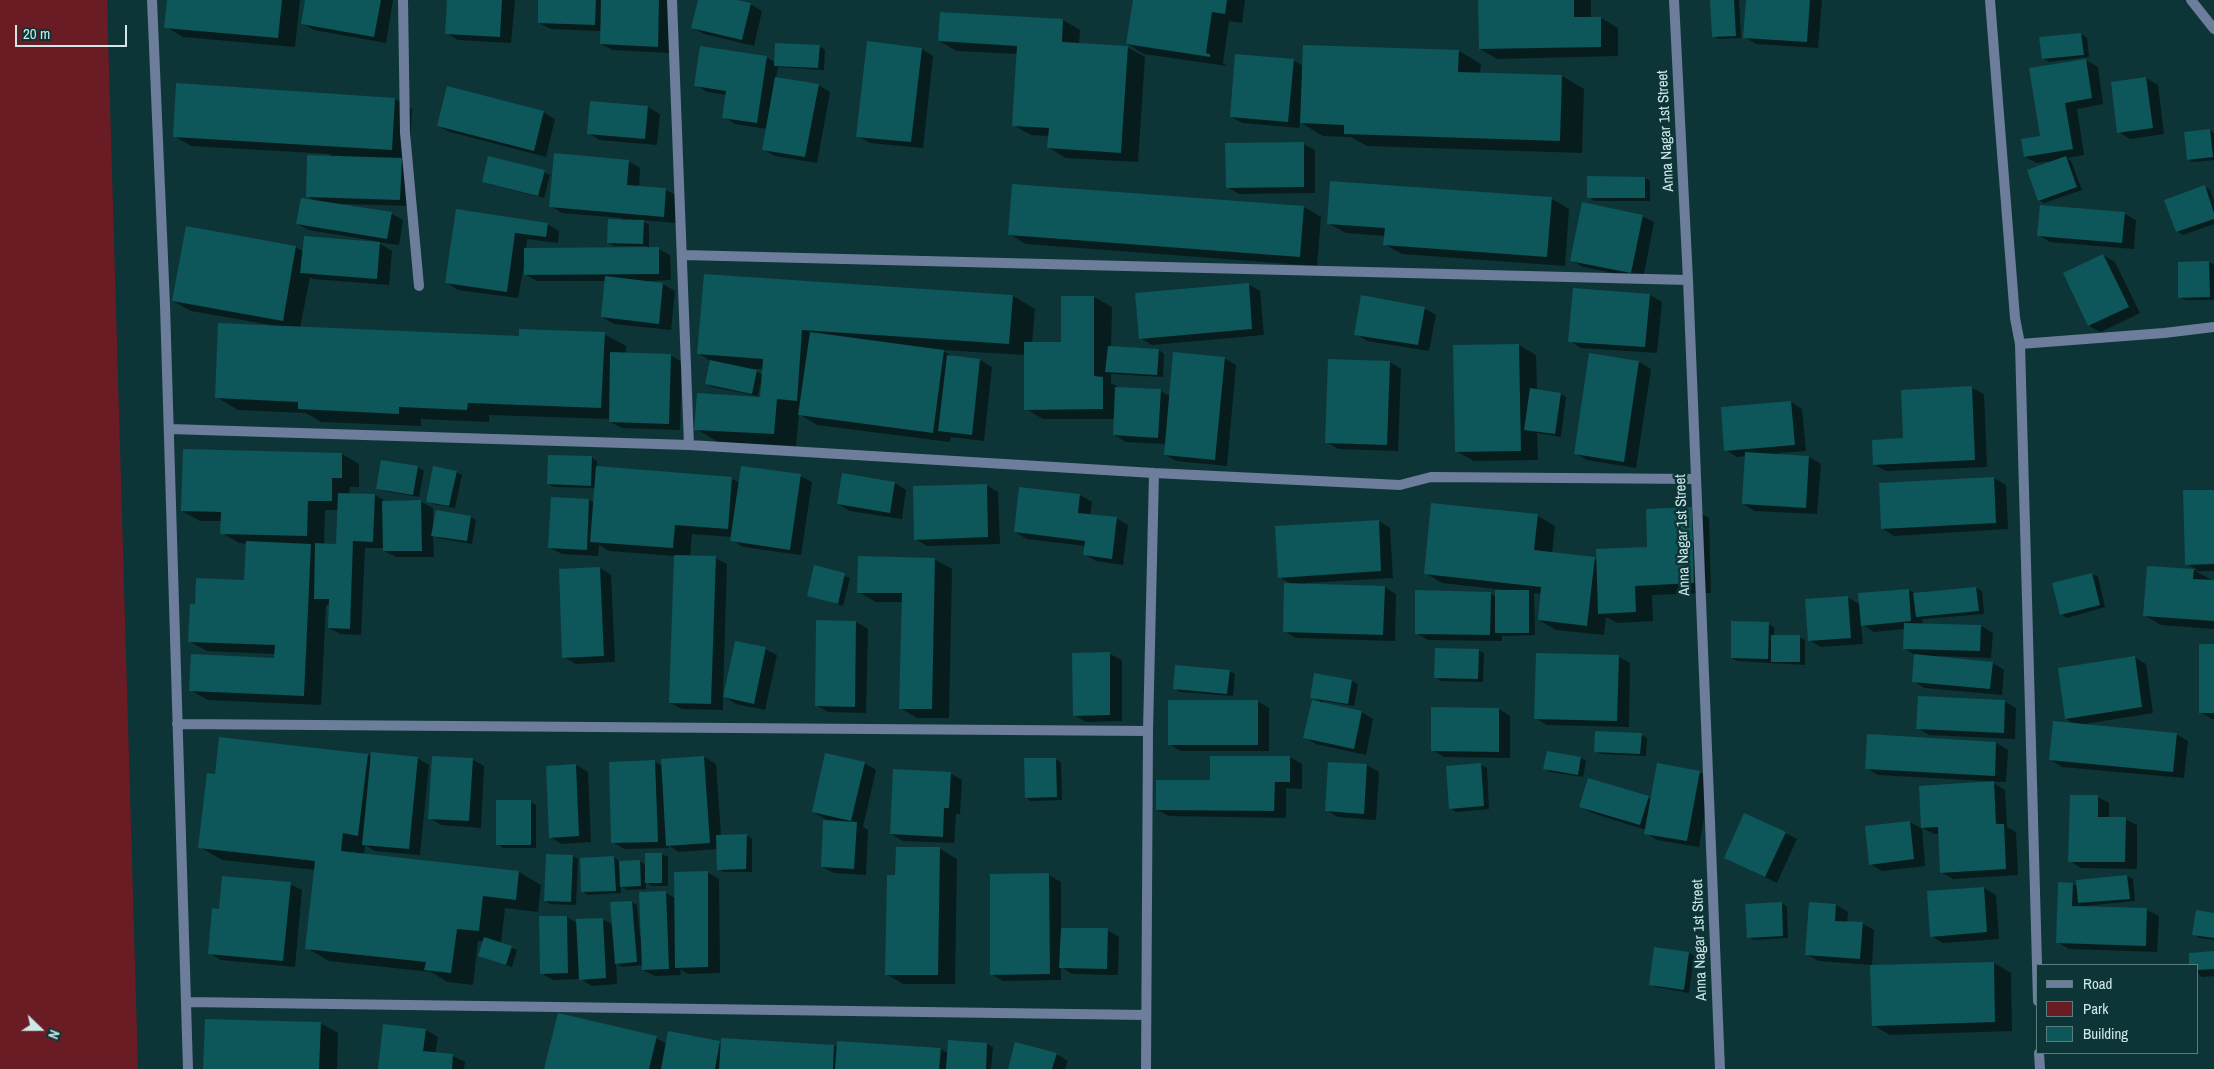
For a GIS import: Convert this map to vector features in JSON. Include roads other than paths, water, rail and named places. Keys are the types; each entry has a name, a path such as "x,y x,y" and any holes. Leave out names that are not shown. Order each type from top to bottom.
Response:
{"street":[{"path":"152,0 169,429 188,1069"},
{"path":"403,0 405,134 419,286"},
{"path":"672,0 689,445"},
{"name":"Anna Nagar 1st Street","path":"1674,0 1688,280 1720,1069"},
{"path":"1990,0 2015,318 2020,344 2037,964"},
{"path":"2191,0 2214,30"},
{"path":"683,255 1688,280"},
{"path":"2020,344 2164,333 2214,327"},
{"path":"169,429 689,445 1154,473 1400,485 1431,477 1696,479"},
{"path":"1146,1069 1148,731 1154,473"},
{"path":"177,724 1148,731"},
{"path":"186,1002 1146,1015"},
{"path":"2039,1054 2040,1069"}]}
